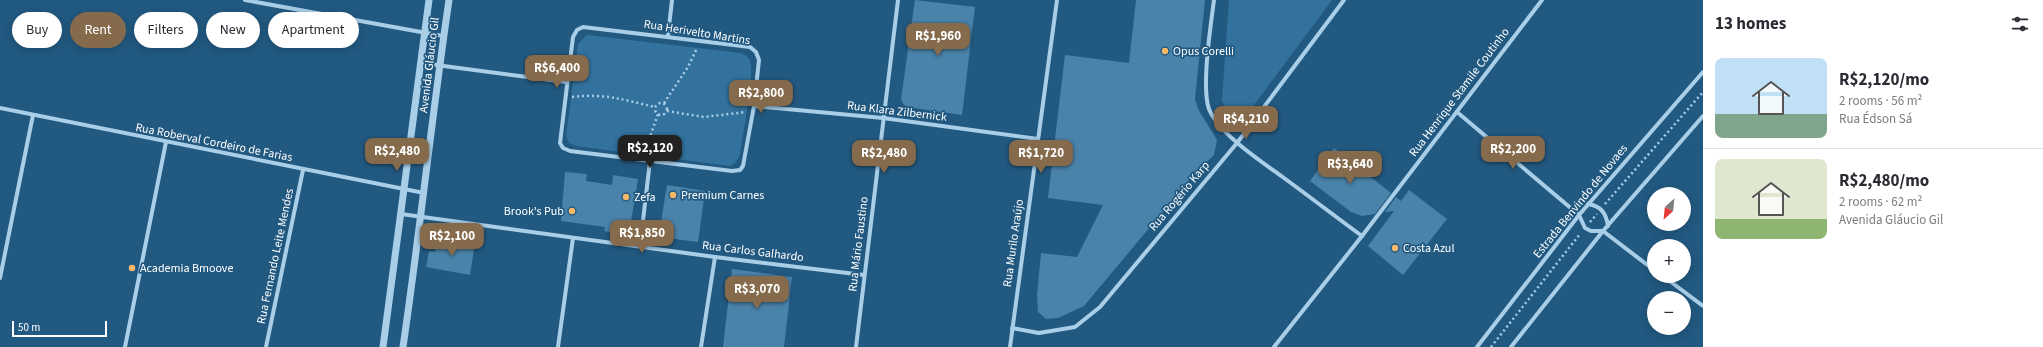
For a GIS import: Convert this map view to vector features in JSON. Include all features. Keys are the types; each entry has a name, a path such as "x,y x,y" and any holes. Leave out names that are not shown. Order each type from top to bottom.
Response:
{"street":[{"path":"245,0 424,34 443,36"},
{"name":"Avenida Gláucio Gil","path":"384,347 429,0"},
{"name":"Avenida Gláucio Gil","path":"403,347 422,217 439,65 449,0"},
{"path":"668,36 672,0"},
{"name":"Rua Mário Faustino","path":"856,347 898,0"},
{"name":"Rua Murilo Araújo","path":"1010,347 1057,0"},
{"path":"1214,0 1209,40 1207,94 1209,108 1237,143 1362,236"},
{"name":"Rua Rogério Karp","path":"1012,328 1039,333 1075,327 1100,307 1237,143 1344,0"},
{"name":"Rua Henrique Stamile Coutinho","path":"1274,347 1362,236 1542,0"},
{"name":"Rua Herivelto Martins","path":"583,27 700,40 750,47 756,52 759,60 754,106 745,161 740,170 732,171 650,161 570,151 563,148 560,143 564,98 573,37 577,30 583,27"},
{"path":"420,63 566,82"},
{"name":"Estrada Benvindo de Novaes","path":"1477,347 1588,204 1703,72"},
{"name":"Rua Klara Zilbernick","path":"754,106 883,118 1038,139"},
{"name":"Rua Roberval Cordeiro de Farias","path":"0,108 424,194"},
{"path":"1457,112 1579,215 1585,228 1591,231 1603,232 1647,265"},
{"path":"0,278 33,115"},
{"path":"1511,347 1603,232 1703,116"},
{"path":"125,347 166,142"},
{"path":"640,246 650,161"},
{"name":"Rua Fernando Leite Mendes","path":"266,347 303,170"},
{"path":"1588,204 1601,209 1605,213 1608,226"},
{"name":"Rua Carlos Galhardo","path":"401,214 715,257 864,275"},
{"path":"558,347 573,238"},
{"path":"701,347 715,257"},
{"path":"1672,283 1703,306"}],"path":[{"path":"655,107 660,103 664,103 688,67 700,40"},
{"path":"1492,347 1585,228 1703,92"},
{"path":"564,98 593,94 612,96 655,107"},
{"path":"664,103 667,111"},
{"path":"655,107 655,111 658,114"},
{"path":"667,111 704,117 753,111"},
{"path":"658,114 663,115 667,111"},
{"path":"643,160 650,133 658,114"}],"shaded area":[{"path":"1229,0 1332,0 1245,117 1235,119 1226,112 1222,100"},
{"path":"587,35 741,53 746,56 750,61 751,68 750,92 740,155 735,163 730,166 576,146 569,143 566,136 578,44"}],"building":[{"path":"915,0 975,7 962,115 907,107 903,104 901,99"},
{"path":"1136,0 1205,0 1195,99 1198,109 1217,140 1214,155 1196,172 1084,306 1058,318 1046,319 1038,312 1037,295 1041,253 1077,257 1103,205 1048,198 1065,55 1129,63"},
{"path":"1334,148 1391,193 1375,214 1362,216 1351,212 1310,181"},
{"path":"565,172 587,174 586,181 612,185 613,175 638,179 630,227 619,233 613,233 604,231 605,227 561,221"},
{"path":"667,185 705,191 698,242 667,238 662,235 660,228"},
{"path":"1409,190 1447,219 1403,275 1368,246 1394,211 1385,212 1396,197 1401,201"},
{"path":"460,240 475,243 470,275 426,267 429,251 435,252 436,242 459,246"},
{"path":"732,269 792,277 784,347 723,347"}],"place":[{"name":"Opus Corelli","path":"1165,51"},
{"name":"Premium Carnes","path":"673,195"},
{"name":"Zefa","path":"626,197"},
{"name":"Brook's Pub","path":"572,211"},
{"name":"Costa Azul","path":"1395,248"},
{"name":"Academia Bmoove","path":"132,268"}]}
